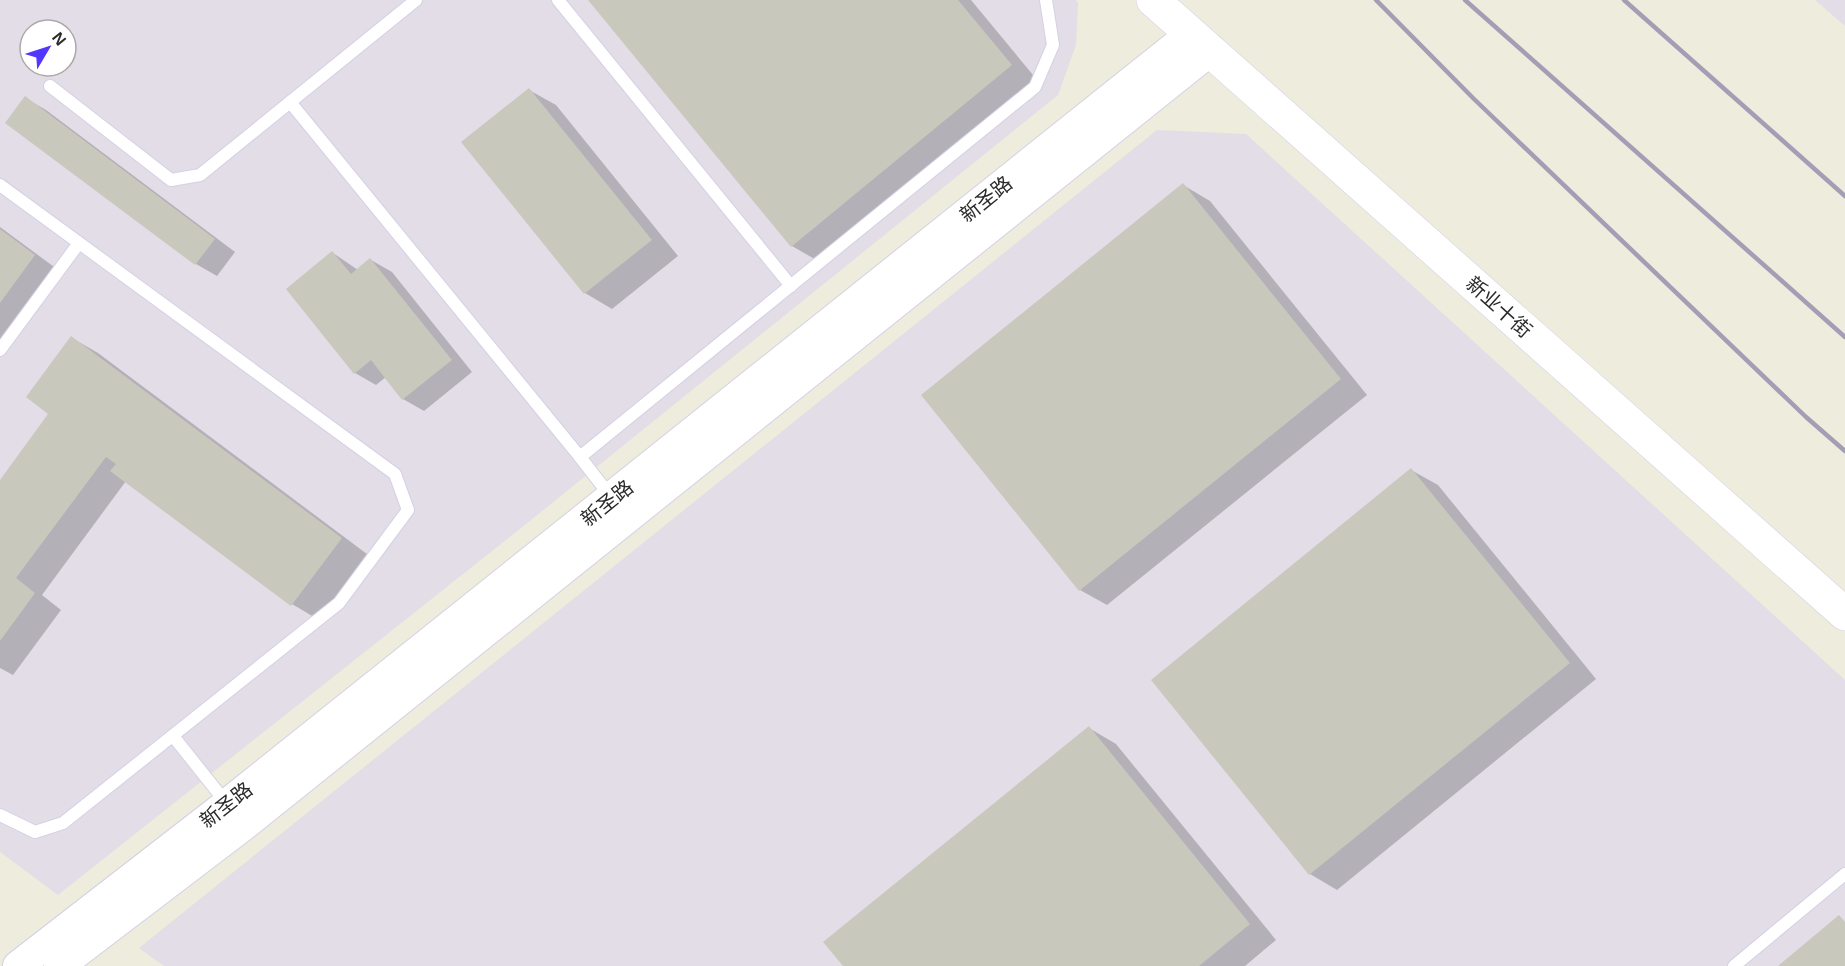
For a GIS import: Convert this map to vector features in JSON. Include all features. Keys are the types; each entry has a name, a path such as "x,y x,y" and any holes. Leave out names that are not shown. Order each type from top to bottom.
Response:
{"main road":[{"name":"新业十街","path":"1153,0 1845,614"}],"street":[{"name":"新圣路","path":"59,966 236,815 1201,42"},
{"name":"新圣路","path":"18,966 236,815"}],"lane":[{"path":"50,86 171,180 200,175 416,0"},
{"path":"558,0 791,286"},
{"path":"580,457 1035,87 1053,45 1046,0"},
{"path":"290,102 620,508"},
{"path":"0,185 395,474 408,510 339,603 63,823 35,832 0,815"},
{"path":"0,350 79,243"},
{"path":"172,736 236,815"},
{"path":"1734,966 1845,874"}],"shaded area":[{"path":"0,0 1076,0 1078,3 1076,45 1058,95 521,528 58,895 0,852"},
{"path":"1815,0 1845,0 1845,26"},
{"path":"1157,130 1246,134 1845,680 1845,966 164,966 139,948"}],"building":[{"path":"588,0 958,0 1012,65 791,247"},
{"path":"529,88 652,240 584,294 461,142"},
{"path":"25,96 215,239 195,265 5,123"},
{"path":"1183,183 1341,379 1079,591 921,395"},
{"path":"0,229 35,255 0,303"},
{"path":"332,251 351,274 370,258 452,360 402,400 371,360 354,374 286,289"},
{"path":"71,336 342,538 291,606 110,471 116,464 106,457 16,578 35,593 0,641 0,480 48,414 26,397"},
{"path":"1411,468 1570,663 1309,875 1151,680"},
{"path":"1089,726 1250,924 1199,966 843,966 823,942"},
{"path":"1839,915 1845,922 1845,966 1778,966"}],"railway":[{"path":"1376,0 1474,99 1806,417 1845,451"},
{"path":"1465,0 1845,337"},
{"path":"1624,0 1845,196"}]}
